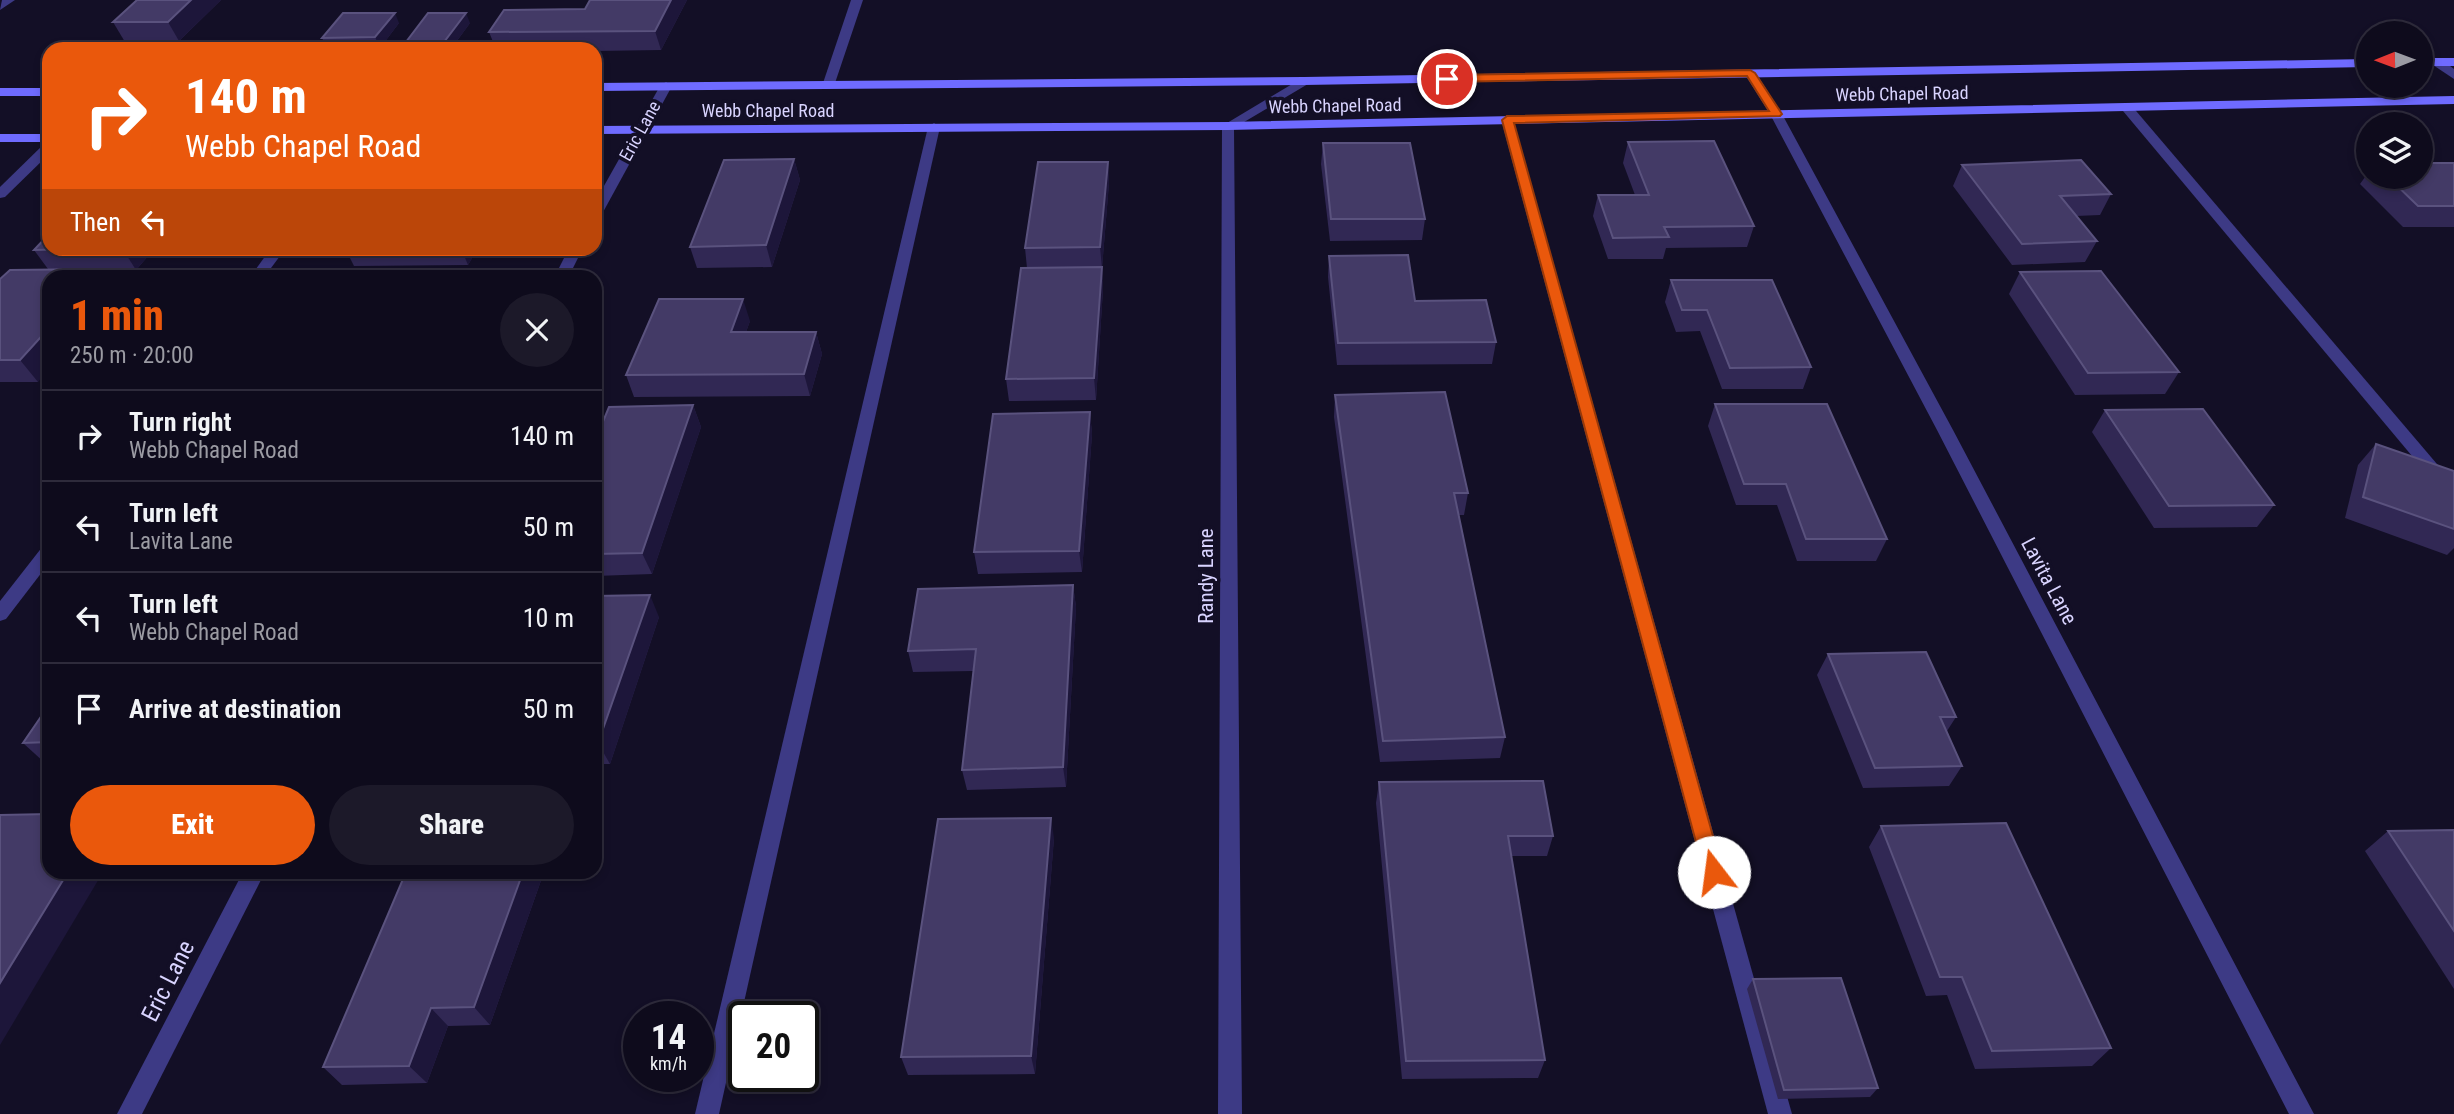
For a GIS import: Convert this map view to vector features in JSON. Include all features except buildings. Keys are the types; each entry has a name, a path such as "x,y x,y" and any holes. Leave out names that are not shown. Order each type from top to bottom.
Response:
{"main road":[{"path":"2433,62 2454,62"},
{"name":"Webb Chapel Road","path":"602,87 1304,81 2356,63"},
{"path":"0,92 42,92"},
{"name":"Webb Chapel Road","path":"602,130 1228,126 2454,100"},
{"path":"0,138 42,138"}],"street":[{"path":"0,7 9,0"},
{"path":"828,86 857,0"},
{"path":"2437,62 2454,75"},
{"name":"Lavita Lane","path":"1750,73 1776,114 1951,442 2302,1114"},
{"path":"1228,126 1304,81"},
{"name":"Eric Lane","path":"602,201 666,86"},
{"path":"2127,107 2454,495"},
{"path":"1507,120 1780,1114"},
{"name":"Randy Lane","path":"1228,126 1230,1114"},
{"path":"707,1114 933,127"},
{"path":"0,194 42,154"},
{"path":"0,614 42,559"},
{"name":"Eric Lane","path":"129,1114 250,879"}],"route":[{"path":"1447,79 1750,73 1776,114 1507,120 1714,872"}]}
